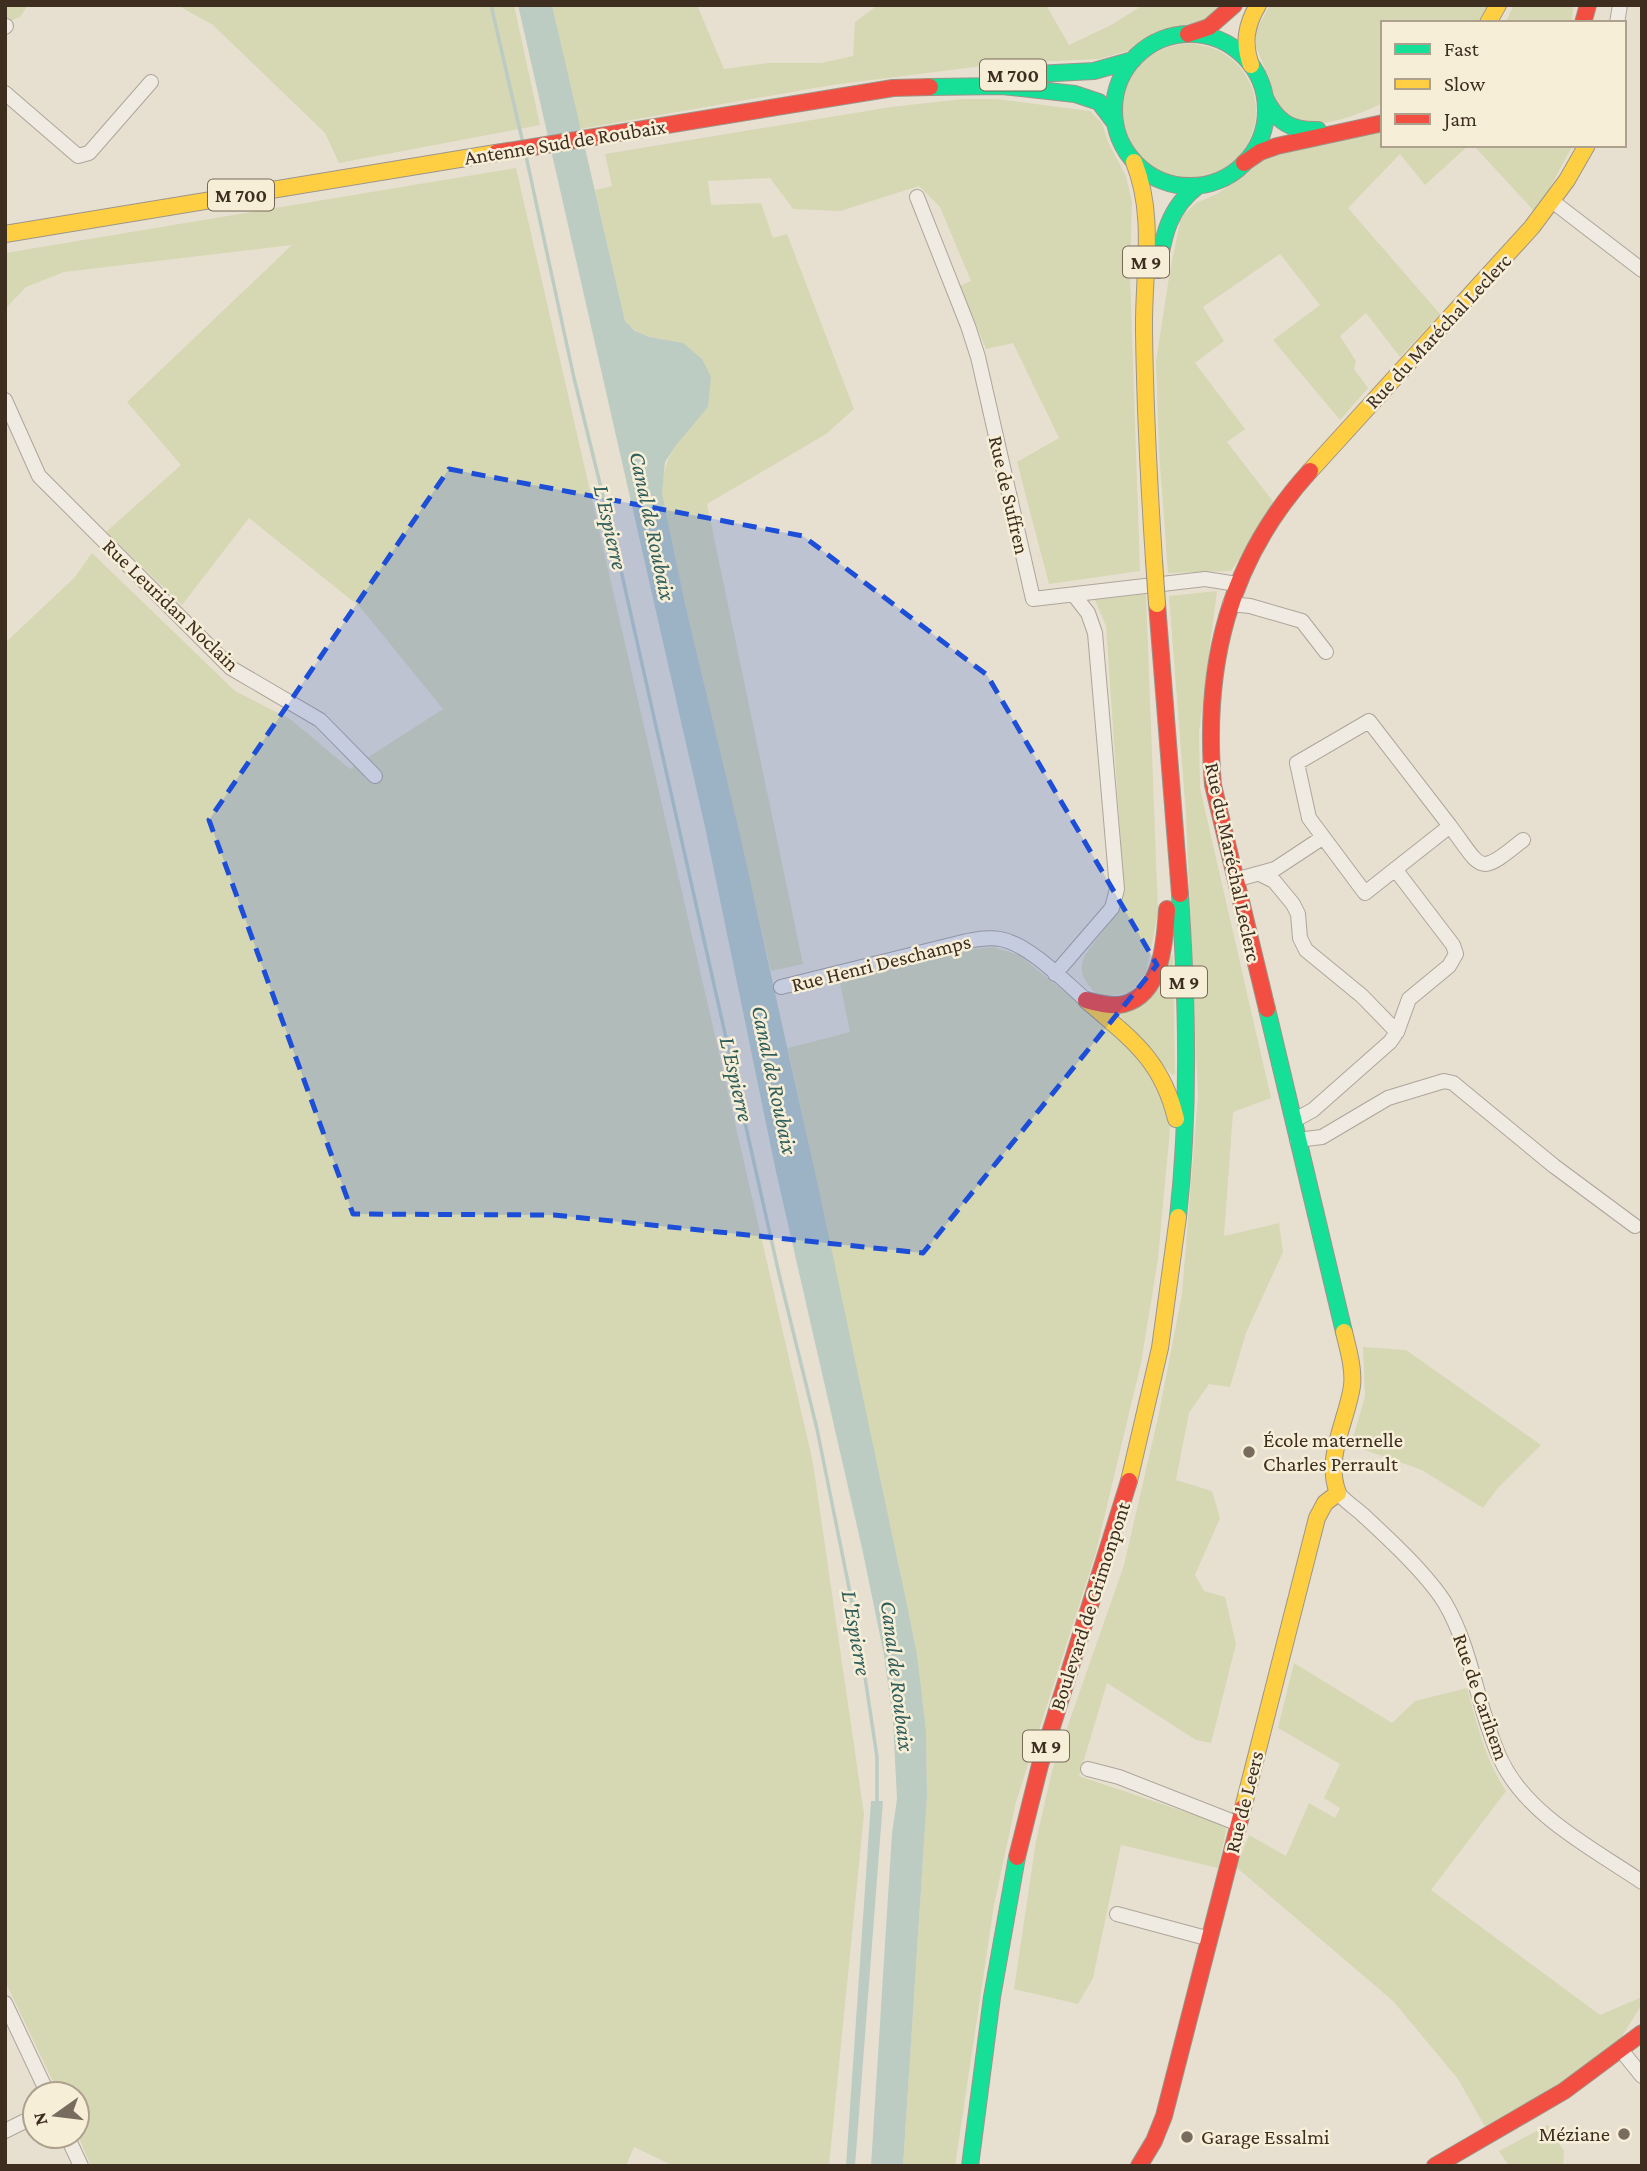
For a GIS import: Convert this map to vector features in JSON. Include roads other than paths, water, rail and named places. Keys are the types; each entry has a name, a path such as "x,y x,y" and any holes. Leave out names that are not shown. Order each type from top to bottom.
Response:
{"main road":[{"path":"1234,5 1209,27 1156,42 1133,60 1125,71 1117,90 1115,123 1123,146 1144,171 1163,181 1183,186 1198,186 1220,180 1260,152 1277,146 1381,124"},
{"path":"1258,5 1248,23 1245,51 1265,99 1281,123 1299,130 1333,128 1381,112"},
{"path":"1489,21 1498,5"},
{"path":"1503,21 1511,5"},
{"path":"1185,34 1225,43 1251,66"},
{"name":"M 700","path":"893,88 946,79 1094,71 1133,60"},
{"name":"Antenne Sud de Roubaix","path":"5,234 893,88 1002,86 1075,93 1099,102 1115,123"},
{"path":"1244,163 1255,149 1262,133 1266,116 1265,99"},
{"name":"Rue du Maréchal Leclerc","path":"1338,1493 1332,1476 1352,1386 1352,1363 1213,785 1210,752 1213,689 1230,604 1237,584 1262,536 1306,474 1476,290 1552,201 1579,163 1586,147"},
{"name":"M 9","path":"1134,161 1147,198 1144,315 1146,430 1185,1017 1182,1168"},
{"name":"M 9","path":"1146,365 1165,231 1177,203 1198,186"},
{"path":"1086,1000 1114,1005 1131,1002 1144,991 1160,961 1167,916 1169,862 1165,802 1170,773"},
{"path":"1086,1000 1147,1055 1163,1076 1174,1109 1182,1168"},
{"name":"Boulevard de Grimonpont","path":"968,2166 1001,1933 1018,1849 1040,1765 1124,1499 1150,1400 1174,1250 1182,1168"},
{"name":"Rue de Leers","path":"1139,2166 1154,2141 1164,2116 1317,1518 1322,1506 1338,1493"},
{"path":"1452,2166 1540,2120 1624,2055 1642,2033"},
{"path":"1435,2166 1624,2055 1642,2049"}],"street":[{"path":"5,93 78,156 89,153 150,82"},
{"name":"Rue de Suffren","path":"918,197 978,357 1033,599 1205,579 1237,584"},
{"path":"1552,201 1642,270"},
{"name":"Rue Leuridan Noclain","path":"5,400 39,476 231,668 320,720 375,776"},
{"path":"1055,974 1112,908 1117,889 1095,633 1088,613 1074,595"},
{"path":"1230,604 1250,606 1302,621 1326,652"},
{"path":"1450,826 1365,893 1322,838 1307,813 1297,763 1369,721 1450,826 1476,861 1484,865 1497,861 1523,841"},
{"path":"1235,880 1279,868 1322,838"},
{"path":"1293,1121 1313,1110 1390,1042 1409,999 1449,967 1456,954 1454,945 1395,869"},
{"path":"1260,874 1274,881 1293,904 1298,914 1300,938 1306,950 1362,996 1396,1032"},
{"name":"Rue Henri Deschamps","path":"782,987 981,939 1003,939 1055,974 1086,1000"},
{"path":"1297,1140 1322,1137 1388,1098 1444,1081 1453,1083 1555,1166 1635,1226"},
{"name":"Rue de Carihem","path":"1338,1493 1401,1553 1443,1600 1468,1655 1495,1745 1514,1783 1533,1804 1552,1819 1642,1882"},
{"path":"1088,1769 1119,1777 1239,1824"},
{"path":"1117,1914 1210,1939"},
{"path":"5,2003 41,2080"},
{"path":"1624,2055 1642,2076"},
{"path":"5,2131 21,2123"}],"water":[{"name":"Canal de Roubaix","path":"518,5 552,5 625,321 635,331 650,337 683,343 702,359 711,377 708,407 665,462 662,493 820,1195 917,1654 926,1730 927,1797 903,2166 871,2166 892,1833 897,1799 893,1721 884,1655 776,1172 705,827"},
{"path":"871,1801 883,1801 855,2166 846,2166"}],"waterway":[{"name":"L'Espierre","path":"491,5 522,139"},
{"name":"L'Espierre","path":"526,156 574,378 618,557 779,1274 817,1429 859,1637 877,1757 877,1804"}],"place":[{"name":"École maternelle Charles Perrault","path":"1249,1452"},
{"name":"Méziane","path":"1624,2134"},
{"name":"Garage Essalmi","path":"1187,2137"}]}
